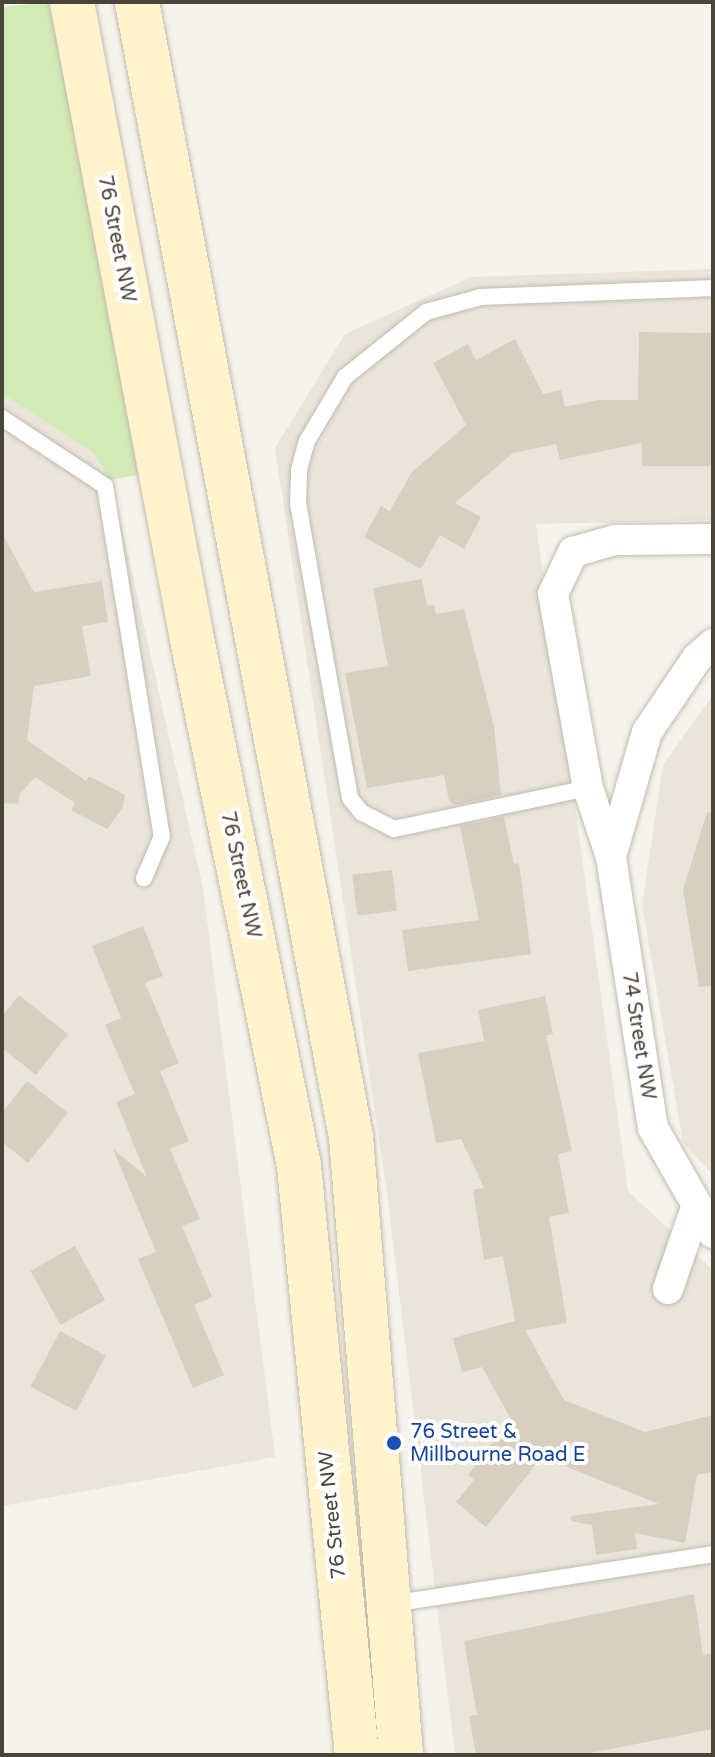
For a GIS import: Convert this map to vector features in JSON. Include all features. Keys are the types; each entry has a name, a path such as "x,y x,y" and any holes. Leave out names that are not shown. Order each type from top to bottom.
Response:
{"street":[{"name":"76 Street NW","path":"72,2 192,639 299,1166 357,1755"},
{"path":"137,2 351,1137 401,1755"},
{"name":"74 Street NW","path":"713,539 615,540 573,552 553,594 588,788 611,857 653,1128 713,1233"},
{"name":"74 Street NW","path":"611,857 647,732 705,651"},
{"path":"668,1289 697,1205"}],"lane":[{"path":"588,788 394,829 362,813 350,798 298,503 299,470 307,441 345,377 426,312 481,297 713,288"},
{"path":"2,418 105,486 162,836 144,878"},
{"path":"391,1604 713,1554"}],"shaded area":[{"path":"713,269 713,520 536,524 628,1191 713,1270 713,1755 455,1755 387,1193 275,448 345,334 471,277"},
{"path":"2,394 93,452 111,480 203,888 275,1457 2,1506"},
{"path":"713,695 713,1175 683,1143 642,905 663,765"}],"green space":[{"path":"49,2 142,474 111,480 93,452 2,394 2,7"}],"building":[{"path":"639,332 713,333 713,466 642,466 642,443 560,460 556,444 513,453 455,503 481,517 464,549 440,535 421,569 364,537 381,506 390,511 411,473 466,425 433,363 468,344 476,360 515,339 543,394 561,390 565,407 598,400 638,400"},
{"path":"2,533 34,592 102,581 108,622 82,626 91,676 34,686 27,740 86,781 89,776 125,795 123,807 107,829 71,810 75,803 35,777 20,794 18,804 2,803"},
{"path":"422,579 427,606 434,605 436,614 464,609 494,726 501,795 456,805 449,801 444,775 367,788 345,673 388,666 373,588"},
{"path":"707,812 713,813 713,986 699,987 683,890"},
{"path":"504,817 514,864 519,863 531,954 408,971 402,930 479,920 460,826"},
{"path":"392,870 397,911 357,916 352,875"},
{"path":"143,926 163,976 145,983 179,1063 160,1071 189,1141 170,1149 200,1219 182,1226 212,1297 194,1305 224,1375 193,1388 138,1259 156,1252 113,1149 147,1177 116,1102 135,1094 105,1025 121,1018 92,946"},
{"path":"19,995 68,1034 36,1075 2,1048 2,1016"},
{"path":"545,996 553,1034 546,1035 572,1151 558,1154 569,1213 549,1217 567,1323 525,1330 564,1400 645,1432 713,1415 713,1472 697,1475 685,1543 635,1533 637,1549 596,1555 592,1525 571,1521 571,1516 659,1504 542,1457 486,1527 456,1502 474,1480 468,1475 511,1419 482,1367 462,1372 453,1338 515,1321 503,1256 484,1260 473,1190 484,1188 461,1139 436,1143 418,1053 484,1041 478,1010"},
{"path":"27,1081 68,1113 28,1163 2,1142 2,1113"},
{"path":"75,1246 105,1300 60,1325 30,1271"},
{"path":"60,1331 106,1355 76,1411 30,1387"},
{"path":"694,1594 703,1655 713,1653 713,1729 580,1755 476,1755 469,1716 477,1715 464,1641"}],"place":[{"name":"76 Street & Millbourne Road E","path":"394,1443"}]}
